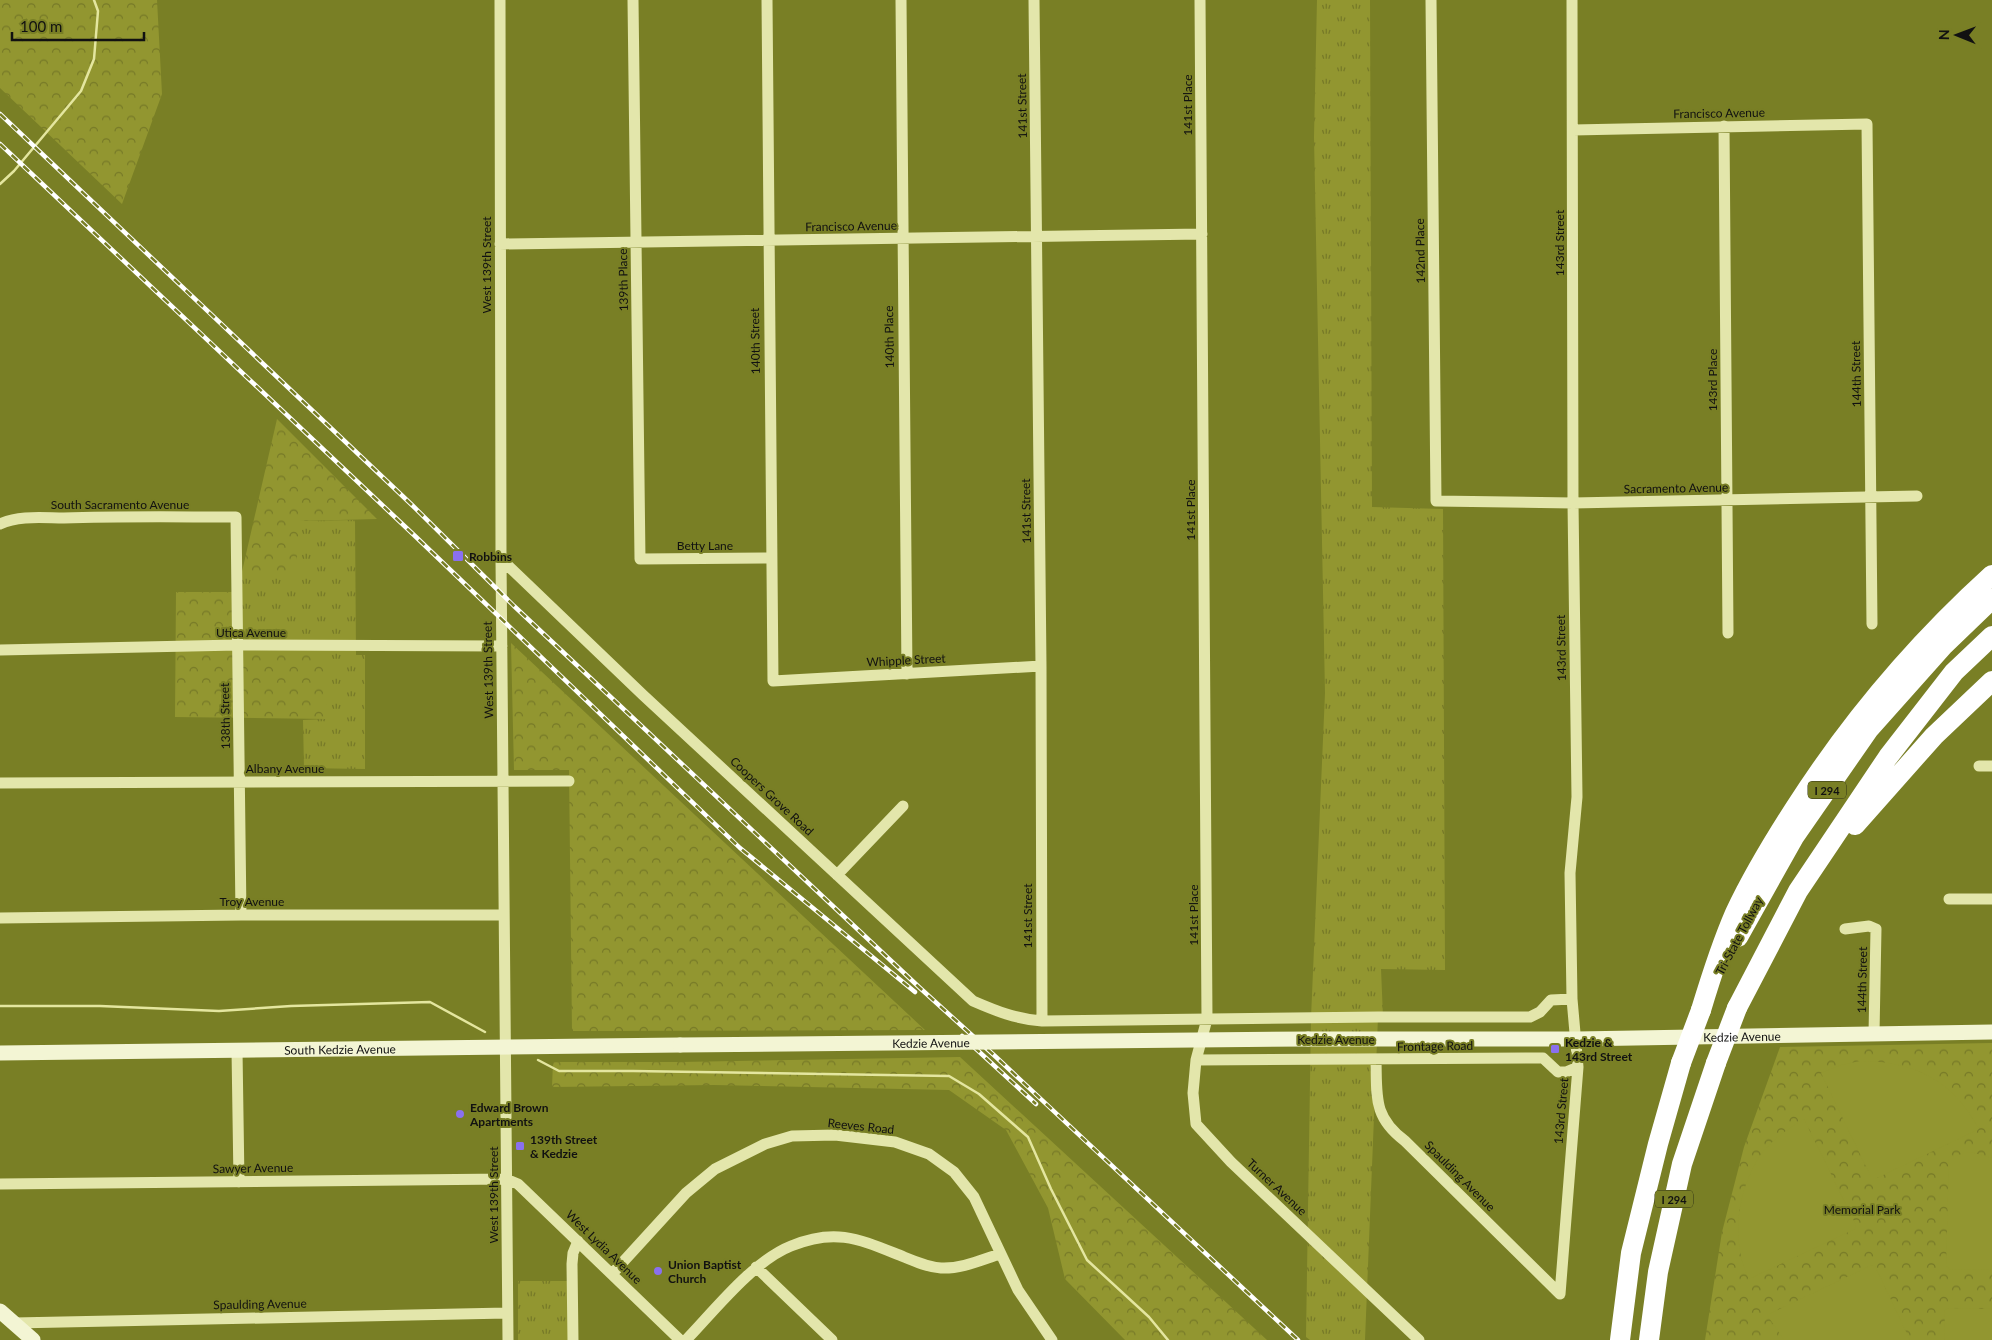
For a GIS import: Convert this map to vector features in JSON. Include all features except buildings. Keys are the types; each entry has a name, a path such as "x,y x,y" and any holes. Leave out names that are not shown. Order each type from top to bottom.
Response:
{"highway":[{"path":"1701,1010 1716,961 1735,913 1771,846 1810,785 1846,733 1880,691 1960,604 1992,575"},
{"name":"Tri-State Tollway","path":"1620,1340 1631,1253 1658,1144 1681,1063 1701,1010 1727,957 1794,837 1869,729 1942,646 1992,599"},
{"name":"I 294","path":"1649,1340 1658,1272 1682,1164 1716,1063 1738,1008 1798,890 1894,750 1954,672 1992,636"},
{"path":"1798,890 1934,736 1992,681"}],"main road":[{"name":"Kedzie Avenue","path":"680,1045 1308,1039 1577,1039 1992,1032"},
{"name":"South Kedzie Avenue","path":"0,1053 680,1045"},
{"path":"0,1311 33,1340"}],"street":[{"name":"West 139th Street","path":"500,0 501,559 508,1340"},
{"name":"139th Place","path":"633,0 640,559"},
{"name":"140th Street","path":"767,0 773,681"},
{"name":"140th Place","path":"902,0 902,239 907,674"},
{"name":"141st Street","path":"1034,0 1041,666 1042,1021"},
{"name":"141st Place","path":"1200,0 1207,1019"},
{"name":"142nd Place","path":"1431,0 1436,501"},
{"name":"143rd Street","path":"1560,1294 1578,1067 1572,999 1570,873 1577,797 1573,503 1572,0"},
{"name":"Francisco Avenue","path":"1572,130 1867,124"},
{"name":"144th Street","path":"1867,124 1872,624"},
{"name":"143rd Place","path":"1724,126 1728,633"},
{"name":"Francisco Avenue","path":"500,244 1202,234"},
{"name":"Sacramento Avenue","path":"1436,501 1573,503 1917,496"},
{"name":"South Sacramento Avenue","path":"2,523 34,518 109,516 236,517"},
{"name":"138th Street","path":"236,517 241,915"},
{"name":"Betty Lane","path":"640,559 771,558"},
{"name":"Coopers Grove Road","path":"501,559 972,1001 1005,1015 1021,1020 1042,1021 1378,1016 1530,1018 1540,1012 1551,1000 1572,999"},
{"name":"Utica Avenue","path":"0,650 238,645 502,646"},
{"name":"Whipple Street","path":"773,681 1041,666"},
{"path":"1979,766 1992,766"},
{"name":"Albany Avenue","path":"0,783 570,780"},
{"path":"837,875 903,806"},
{"path":"1949,899 1992,899"},
{"name":"Troy Avenue","path":"0,918 241,915 504,916"},
{"name":"144th Street","path":"1845,929 1870,926 1876,930 1874,1034"},
{"name":"Turner Avenue","path":"1207,1019 1196,1060 1193,1093 1196,1124 1231,1162 1419,1340"},
{"path":"237,1050 239,1182"},
{"name":"Frontage Road","path":"1196,1060 1542,1058 1558,1072 1566,1072 1578,1067"},
{"name":"Spaulding Avenue","path":"1376,1060 1378,1107 1392,1131 1405,1141 1560,1294"},
{"name":"Reeves Road","path":"612,1274 686,1193 716,1169 764,1144 792,1136 836,1135 895,1142 929,1154 954,1172 974,1197 1018,1290 1052,1340"},
{"name":"Sawyer Avenue","path":"0,1184 506,1179"},
{"name":"West Lydia Avenue","path":"506,1179 518,1184 680,1340"},
{"path":"686,1340 756,1267 790,1246 826,1236 855,1238 918,1262 940,1268 961,1267 1000,1254"},
{"path":"573,1340 572,1264 573,1253 578,1241"},
{"path":"756,1267 832,1340"},
{"name":"Spaulding Avenue","path":"14,1323 507,1313"}],"green space":[{"path":"0,0 157,0 162,94 122,204 0,88"},
{"path":"1317,0 1370,0 1372,507 1443,509 1445,970 1381,969 1383,1017 1378,1017 1365,1340 1310,1340 1306,1337 1311,1018 1325,693 1314,137"},
{"path":"277,419 377,519 299,521 296,576 241,576"},
{"path":"355,520 356,655 365,655 365,769 304,768 303,720 327,719 238,645 241,576 299,521"},
{"path":"176,592 237,592 238,645 326,645 327,719 175,717"},
{"path":"511,643 925,1030 572,1031 569,770 514,770"},
{"name":"Memorial Park","path":"1992,1043 1992,1340 1705,1340 1722,1232 1744,1147 1780,1047"},
{"path":"960,1057 1267,1340 1125,1340 1065,1279 1048,1208 1006,1130 949,1090 714,1085 552,1087 553,1062 680,1062"},
{"path":"1860,1061 1898,1065 1930,1077 1957,1098 1969,1112 1979,1129 1875,1179 1871,1177 1821,1073 1841,1065"},
{"path":"1804,1119 1856,1225 1855,1229 1749,1279 1743,1264 1738,1232 1742,1198 1747,1182 1753,1167 1766,1148"},
{"path":"1971,1152 1992,1158 1992,1269 1951,1270 1946,1266 1949,1157"},
{"path":"1872,1265 1875,1266 1910,1340 1784,1340 1767,1315"},
{"path":"518,1281 568,1281 569,1340 518,1340"},
{"path":"1948,1308 1992,1309 1992,1340 1944,1340 1945,1310"}],"waterway":[{"path":"0,184 14,171 81,91 94,59 98,11 94,0"},
{"path":"0,1006 100,1006 219,1011 291,1006 430,1002 485,1032"},
{"path":"538,1060 559,1071 949,1076 979,1094 1028,1137 1051,1189 1087,1260 1149,1317 1168,1340"}],"railway":[{"path":"0,114 412,505 514,606 1298,1340"},
{"path":"0,144 415,536 740,848 915,992"},
{"path":"962,1036 1036,1104"}],"place":[{"name":"Robbins","path":"458,556"},
{"name":"Kedzie & 143rd Street","path":"1555,1049"},
{"name":"Edward Brown Apartments","path":"460,1114"},
{"name":"139th Street & Kedzie","path":"520,1146"},
{"name":"Union Baptist Church","path":"658,1271"}]}
